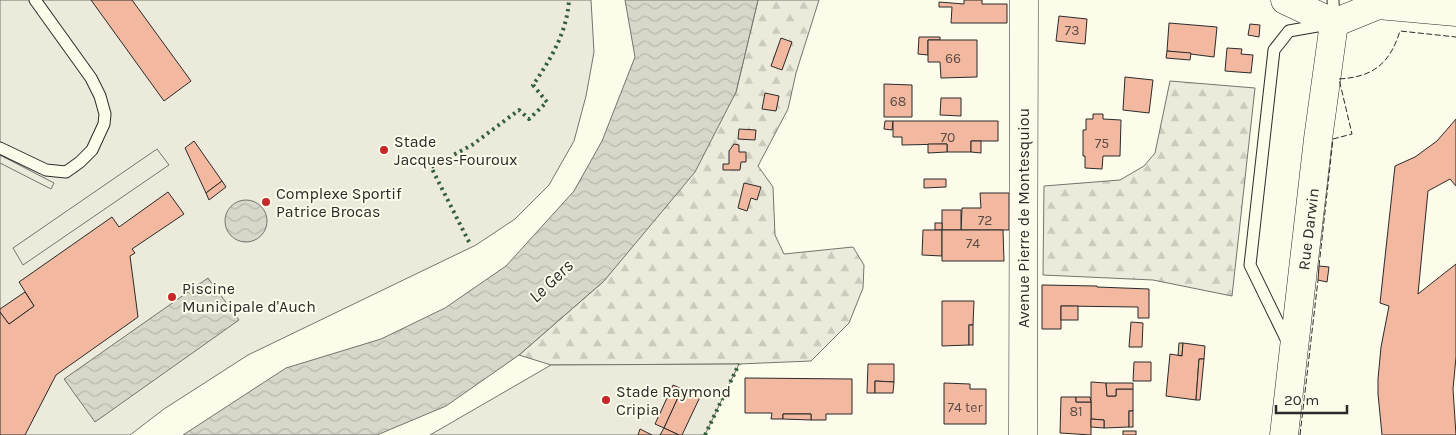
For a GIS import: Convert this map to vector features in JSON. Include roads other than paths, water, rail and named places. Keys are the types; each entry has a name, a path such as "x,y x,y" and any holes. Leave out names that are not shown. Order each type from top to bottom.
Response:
{"street":[{"name":"Avenue Pierre de Montesquiou","path":"1022,435 1024,0"},
{"path":"1285,0 1333,12 1378,5 1456,12"},
{"name":"Rue Darwin","path":"1284,435 1333,12"}],"lane":[{"path":"0,148 46,170 66,172 92,150 104,124 105,114 100,96 91,78 35,0"},
{"path":"1293,354 1250,265 1274,50 1289,31 1333,12"}],"water":[{"name":"Le Gers","path":"625,0 758,0 736,92 695,172 604,281 519,355 446,406 377,435 183,435 286,368 381,339 445,308 506,266 574,191 602,141 635,57"},
{"path":"250,200 258,203 264,209 267,221 264,233 258,239 242,242 234,239 228,233 225,217 228,209 234,203"},
{"path":"208,278 239,320 95,422 64,379"}],"place":[{"name":"Stade Jacques-Fouroux","path":"384,150"},
{"name":"Complexe Sportif Patrice Brocas","path":"266,202"},
{"name":"Piscine Municipale d'Auch","path":"172,297"},
{"name":"Stade Raymond Cripia","path":"606,400"}]}
